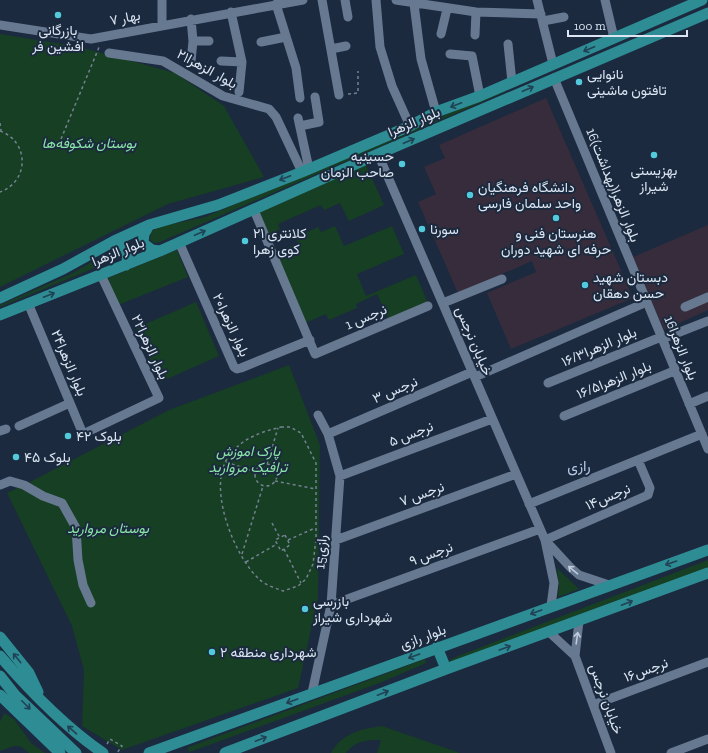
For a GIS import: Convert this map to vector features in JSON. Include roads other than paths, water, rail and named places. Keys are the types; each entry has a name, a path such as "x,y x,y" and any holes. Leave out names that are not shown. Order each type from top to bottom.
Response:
{"main road":[{"name":"بلوار الزهرا","path":"0,298 63,269 114,241 149,225 218,205 306,170 410,126 436,112 480,96 702,0"},
{"name":"بلوار الزهرا","path":"0,315 160,251 378,154 708,13"},
{"path":"509,83 510,97"},
{"path":"149,225 144,234 143,243 152,250 160,251"},
{"path":"114,241 122,244 127,250 128,256 126,265"},
{"name":"بلوار رازی","path":"149,753 708,550"},
{"path":"225,753 446,669 708,573"},
{"path":"0,638 29,673 44,703"},
{"path":"438,647 446,669"},
{"path":"0,656 44,703 72,730 103,753"},
{"path":"0,676 15,695 76,753"},
{"path":"0,695 60,753"},
{"path":"177,753 183,740"}],"street":[{"path":"162,0 162,24"},
{"name":"بهار ۷","path":"0,25 91,39 162,24 302,0"},
{"path":"322,0 339,95"},
{"path":"345,0 348,17"},
{"path":"376,0 380,47 392,86 410,126"},
{"path":"396,0 447,9 476,12 542,18 564,17"},
{"path":"537,0 553,64"},
{"path":"605,0 614,38"},
{"path":"276,4 296,68 300,98"},
{"path":"414,4 421,59 436,112"},
{"path":"441,34 447,9"},
{"path":"231,12 242,62 239,92"},
{"path":"475,35 476,12"},
{"path":"191,20 193,41 191,61"},
{"path":"261,42 286,37"},
{"path":"193,41 209,41"},
{"path":"508,44 509,83"},
{"path":"331,49 346,46"},
{"name":"بلوار الزهرا۲۱","path":"109,53 163,61 223,96 269,109 276,117 306,170"},
{"path":"450,54 472,56 480,96"},
{"path":"221,62 242,62"},
{"name":"16بلوار الزهرا(بهداشت)","path":"554,78 647,302"},
{"path":"306,170 299,122 318,122 315,97"},
{"name":"خیابان نرجس","path":"378,154 545,540"},
{"path":"254,210 310,340"},
{"name":"بلوار الزهرا۲۰","path":"179,242 234,366 238,369 310,340"},
{"name":"بلوار الزهرا۲۲","path":"83,434 159,398 101,275"},
{"path":"443,303 502,279"},
{"path":"685,307 708,297"},
{"name":"16بلوار الزهرا","path":"647,302 674,371 708,449"},
{"name":"نرجس ۳","path":"328,434 559,341 647,302"},
{"name":"بلوار الزهرا۲۴","path":"28,303 83,434"},
{"name":"1 نرجس","path":"310,340 315,354 428,306"},
{"name":"بلوار الزهرا۱۶/۳","path":"548,383 708,321"},
{"name":"بلوار الزهرا۱۶/۵","path":"564,416 674,371"},
{"path":"689,404 708,396"},
{"path":"19,426 70,403"},
{"name":"15رازی","path":"312,693 331,605 340,476 328,434 318,415"},
{"name":"نرجس ۵","path":"340,476 492,419"},
{"path":"529,504 702,434"},
{"name":"نرجس۱۴","path":"545,540 648,495 650,488 634,462"},
{"name":"نرجس ۷","path":"336,540 516,474"},
{"path":"0,485 10,481 17,483 62,503 76,528 78,560 83,585 91,603"},
{"name":"نرجس ۹","path":"331,605 540,529"},
{"path":"545,540 579,575 609,585"},
{"path":"545,540 554,583 551,606"},
{"path":"575,656 579,621"},
{"path":"549,632 575,656"},
{"name":"خیابان نرجس","path":"575,656 611,753"},
{"name":"نرجس۱۶","path":"593,705 708,662"},
{"path":"671,753 708,739"}],"place":[{"name":"بازرگانی افشین فر","path":"58,15"},
{"name":"نانوایی تافتون ماشینی","path":"579,82"},
{"name":"بهزیستی شیراز","path":"654,155"},
{"name":"حسینیه صاحب الزمان","path":"402,164"},
{"name":"دانشگاه فرهنگیان واحد سلمان فارسی","path":"470,195"},
{"name":"هنرستان فنی و حرفه ای شهید دوران","path":"556,218"},
{"name":"سورنا","path":"422,229"},
{"name":"کلانتری ۲۱ کوی زهرا","path":"245,241"},
{"name":"دبستان شهید حسن دهقان","path":"585,285"},
{"name":"بلوک ۴۲","path":"68,436"},
{"name":"بلوک ۴۵","path":"16,457"},
{"name":"بازرسی شهرداری شیراز","path":"305,609"},
{"name":"شهرداری منطقه ۲","path":"212,652"}],"district":[{"name":"رازی","path":"579,466"}],"park label":[{"name":"بوستان شکوفه‌ها","path":"89,143"},
{"name":"پارک اموزش ترافیک مروارید","path":"248,460"},
{"name":"بوستان مروارید","path":"108,528"}]}
